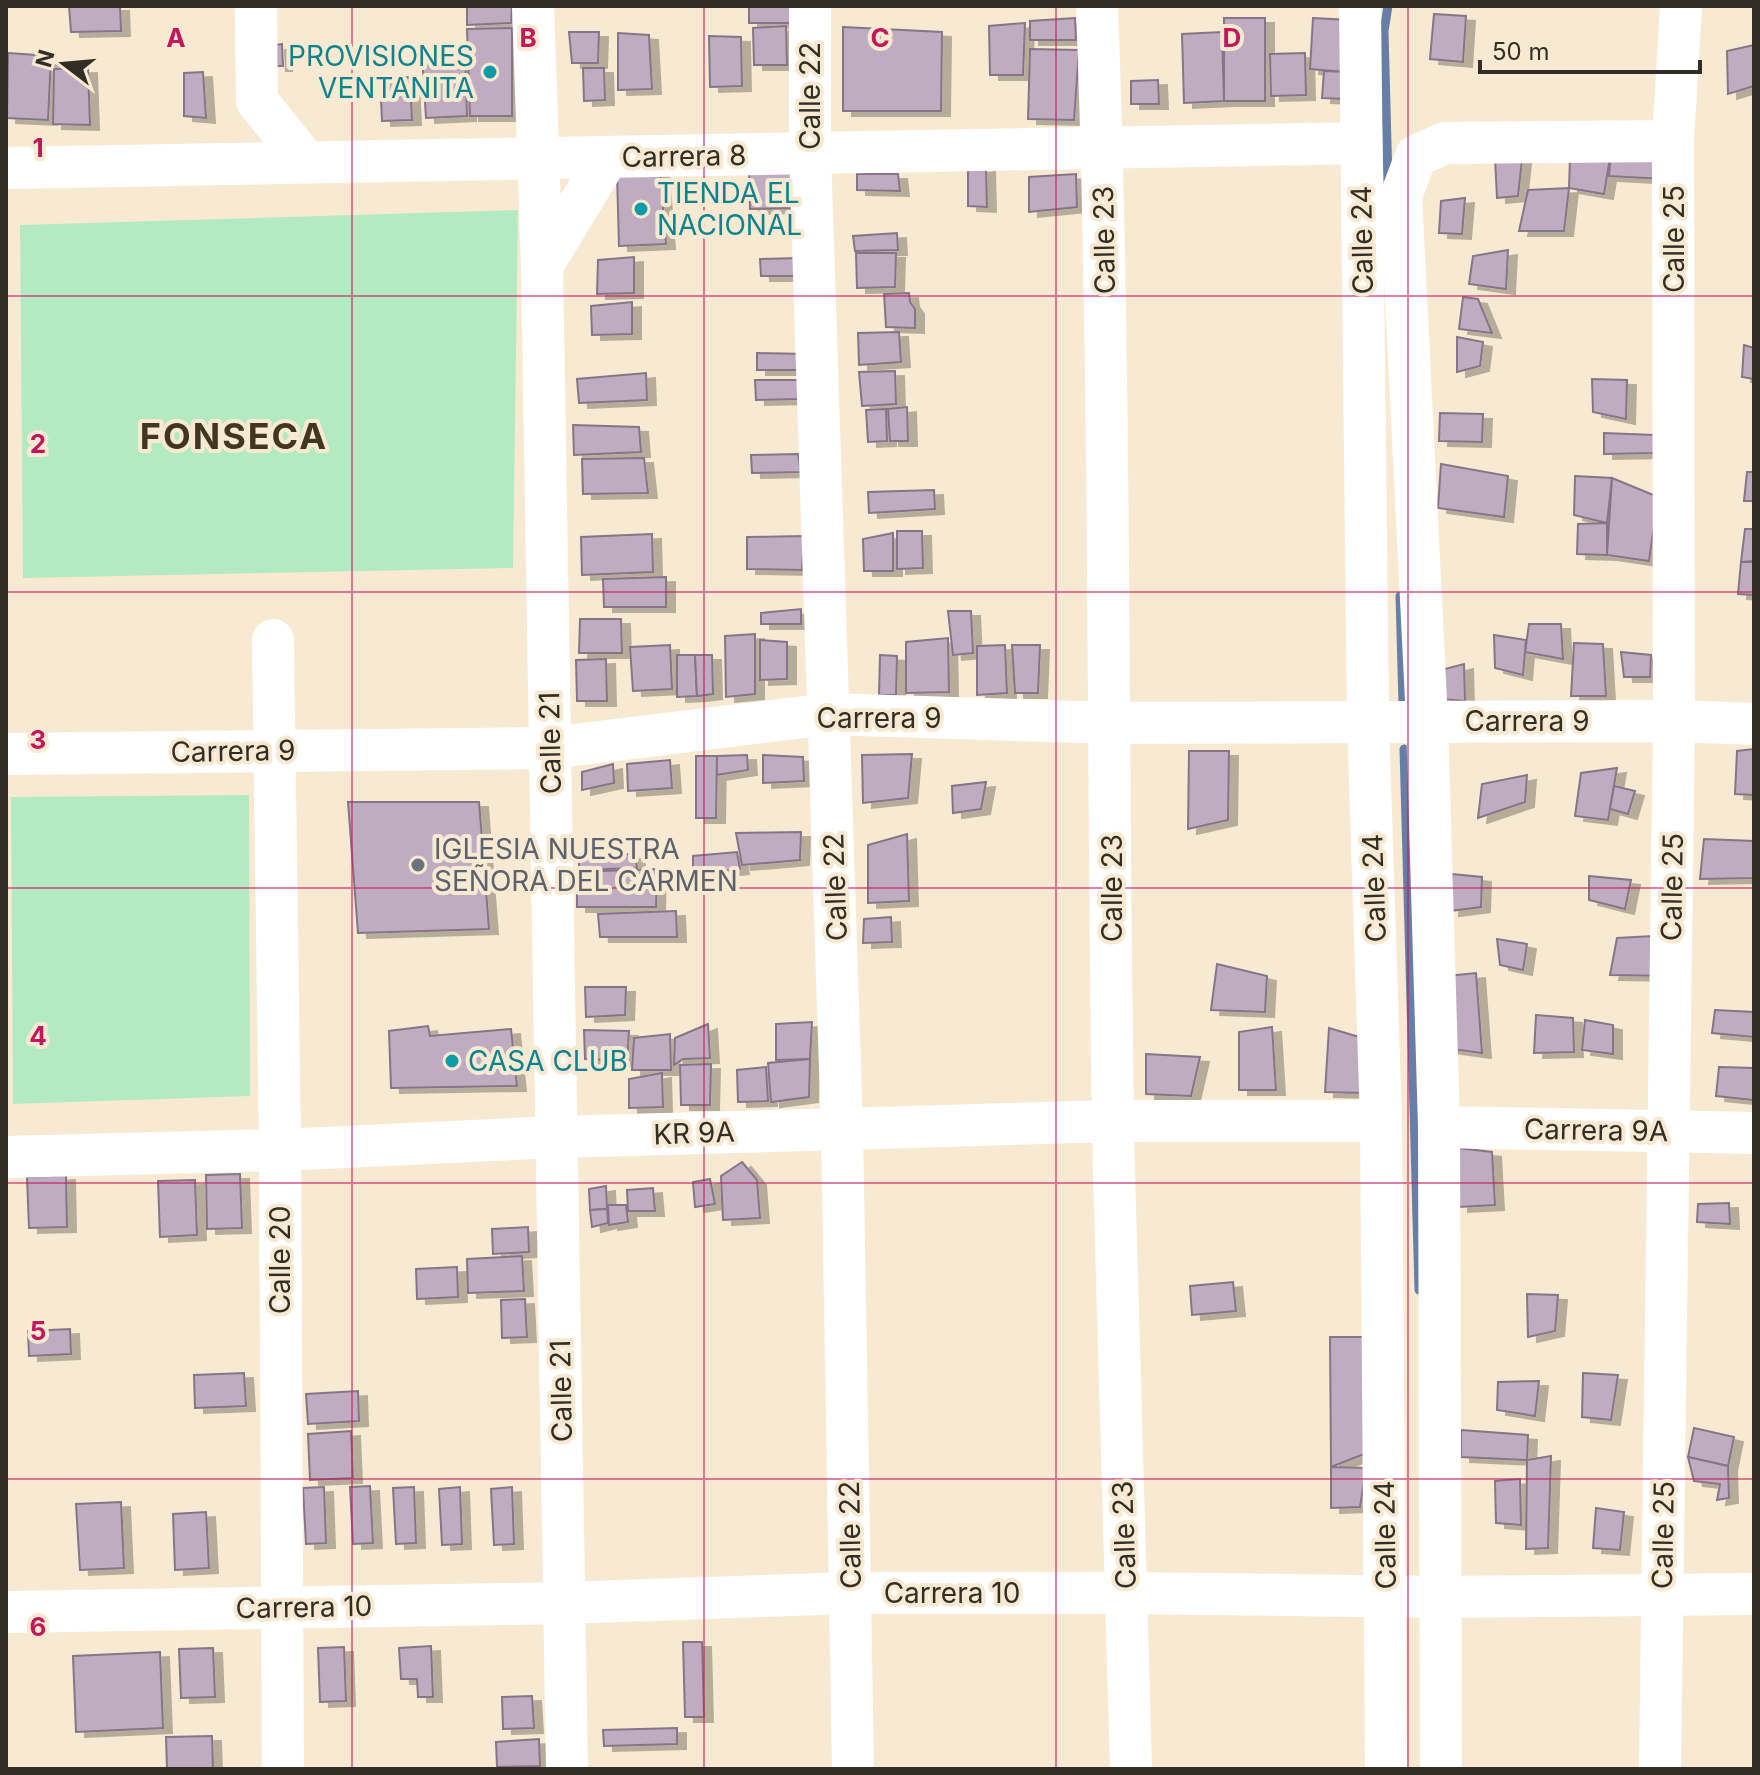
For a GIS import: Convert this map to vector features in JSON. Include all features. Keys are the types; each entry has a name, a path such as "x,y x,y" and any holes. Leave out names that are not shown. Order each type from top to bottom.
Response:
{"street":[{"path":"222,164 257,101 256,6"},
{"name":"Calle 21","path":"533,6 542,266 567,1769"},
{"name":"Calle 22","path":"810,6 810,153 842,1129 853,1769"},
{"name":"Calle 23","path":"1097,6 1103,147 1113,1121 1131,1769"},
{"name":"Calle 24","path":"1360,6 1368,721 1381,1121 1413,1597 1441,1769"},
{"name":"Calle 25","path":"1660,1769 1674,721 1673,141 1681,6"},
{"path":"257,101 306,162"},
{"name":"Calle 24","path":"1386,1769 1413,1597 1439,1127 1427,721 1401,196 1416,156 1445,143 1673,141"},
{"name":"Carrera 8","path":"6,168 1361,143"},
{"path":"542,266 608,157"},
{"name":"Calle 20","path":"273,640 280,1150 283,1769"},
{"name":"Carrera 9","path":"6,754 550,748 829,714 1111,723 1674,721 1754,724"},
{"name":"KR 9A","path":"6,1157 1113,1121 1381,1121"},
{"name":"Carrera 9A","path":"1439,1127 1754,1133"},
{"name":"Carrera 10","path":"6,1612 565,1603 851,1593 1413,1597 1754,1594"}],"green space":[{"path":"518,210 513,568 23,578 20,225"},
{"path":"249,795 250,1096 13,1104 11,797"}],"building":[{"path":"69,6 120,6 121,31 71,32"},
{"path":"467,6 512,6 511,23 467,25"},
{"path":"749,6 796,6 796,23 749,23"},
{"path":"1434,14 1466,16 1463,62 1430,59"},
{"path":"1075,18 1076,40 1030,40 1030,21"},
{"path":"1224,18 1265,18 1265,101 1224,101"},
{"path":"1313,18 1349,20 1345,72 1310,69"},
{"path":"1025,23 1023,75 990,75 989,26"},
{"path":"786,26 787,65 754,65 753,28"},
{"path":"843,27 942,32 941,111 843,111"},
{"name":"PROVISIONES VENTANITA","path":"512,28 512,116 470,116 467,29"},
{"path":"569,32 599,32 598,63 572,63"},
{"path":"1222,32 1224,101 1184,103 1182,34"},
{"path":"618,33 649,35 652,89 618,90"},
{"path":"709,36 741,37 742,86 710,87"},
{"path":"282,44 283,66 277,66 276,45"},
{"path":"1754,45 1754,86 1728,94 1727,51"},
{"path":"1030,49 1079,50 1074,120 1028,119"},
{"path":"465,51 467,116 426,118 422,54"},
{"path":"8,53 51,56 48,120 7,118"},
{"path":"1305,53 1306,95 1271,96 1270,54"},
{"path":"88,68 90,125 53,124 54,69"},
{"path":"583,68 604,68 605,100 584,101"},
{"path":"1324,71 1345,72 1344,99 1322,98"},
{"path":"203,72 206,118 184,116 184,73"},
{"path":"410,77 412,120 382,121 380,78"},
{"path":"1158,80 1159,104 1131,104 1131,81"},
{"path":"1611,152 1664,154 1664,179 1609,176"},
{"path":"1611,152 1604,194 1569,188 1570,158"},
{"path":"1495,158 1522,159 1518,196 1497,198"},
{"path":"986,167 987,207 968,206 968,170"},
{"path":"749,169 793,170 796,208 750,209"},
{"name":"TIENDA EL NACIONAL","path":"660,170 666,244 619,246 617,174"},
{"path":"857,174 898,174 900,191 857,190"},
{"path":"1076,174 1077,207 1029,212 1029,177"},
{"path":"1569,188 1564,231 1519,231 1528,190"},
{"path":"1465,198 1462,234 1439,233 1441,201"},
{"path":"897,233 898,250 855,251 853,236"},
{"path":"1508,250 1506,289 1469,284 1473,256"},
{"path":"856,253 896,253 895,287 857,288"},
{"path":"634,257 634,293 597,294 598,260"},
{"path":"801,258 801,276 761,276 760,259"},
{"path":"909,293 915,309 915,328 886,327 884,294"},
{"path":"1463,297 1478,299 1492,333 1459,329"},
{"path":"632,302 632,334 592,335 591,306"},
{"path":"899,332 901,362 859,365 858,333"},
{"path":"1457,337 1483,342 1480,366 1457,372"},
{"path":"1744,345 1754,348 1754,379 1742,377"},
{"path":"757,353 807,354 805,370 757,370"},
{"path":"895,371 896,404 862,406 859,372"},
{"path":"646,373 647,400 579,403 577,379"},
{"path":"1592,379 1627,380 1626,419 1593,412"},
{"path":"755,380 803,380 801,399 756,400"},
{"path":"907,407 908,441 890,441 888,409"},
{"path":"886,409 887,441 868,442 866,410"},
{"path":"1440,413 1483,414 1482,442 1439,441"},
{"path":"573,425 639,427 641,452 574,455"},
{"path":"1604,433 1654,435 1655,453 1604,454"},
{"path":"798,454 801,472 752,473 751,455"},
{"path":"644,458 648,493 583,494 582,459"},
{"path":"1441,464 1508,476 1504,517 1438,508"},
{"path":"1747,472 1754,472 1754,501 1744,501"},
{"path":"1575,476 1612,478 1607,523 1574,515"},
{"path":"1612,478 1658,497 1649,561 1607,555"},
{"path":"934,490 935,509 869,513 868,492"},
{"path":"1607,523 1607,555 1577,554 1578,524"},
{"path":"1745,529 1754,529 1754,561 1741,562"},
{"path":"897,531 922,531 923,568 897,569"},
{"path":"893,533 893,571 864,571 863,539"},
{"path":"652,534 653,572 582,575 581,537"},
{"path":"804,536 802,570 747,569 747,537"},
{"path":"1741,562 1754,562 1754,595 1738,594"},
{"path":"666,577 666,607 604,607 603,579"},
{"path":"801,609 801,624 761,624 761,613"},
{"path":"948,611 971,611 973,653 953,655"},
{"path":"580,619 621,619 622,653 579,653"},
{"path":"1529,624 1561,624 1563,659 1525,652"},
{"path":"755,634 755,694 726,697 725,636"},
{"path":"1494,635 1526,640 1523,675 1495,668"},
{"path":"948,638 949,692 906,693 906,642"},
{"path":"760,640 787,642 787,679 760,680"},
{"path":"1574,643 1603,644 1606,696 1571,696"},
{"path":"670,645 672,689 633,691 630,647"},
{"path":"1005,645 1007,693 977,695 977,646"},
{"path":"1012,645 1040,645 1038,693 1015,693"},
{"path":"1621,652 1651,655 1650,677 1624,677"},
{"path":"677,655 695,655 697,696 677,697"},
{"path":"695,655 712,655 713,694 697,696"},
{"path":"880,655 897,656 896,695 879,695"},
{"path":"606,659 607,701 577,701 576,660"},
{"path":"1464,664 1465,701 1441,699 1441,670"},
{"path":"1754,749 1754,795 1735,794 1737,751"},
{"path":"1189,751 1229,751 1228,820 1188,829"},
{"path":"912,754 908,798 863,803 862,755"},
{"path":"747,755 748,770 716,775 717,756"},
{"path":"763,755 803,757 804,781 763,783"},
{"path":"696,756 717,756 716,818 696,818"},
{"path":"670,760 672,788 628,791 627,764"},
{"path":"613,764 614,783 582,790 582,772"},
{"path":"1617,768 1608,820 1575,816 1581,773"},
{"path":"1527,775 1525,802 1478,818 1482,784"},
{"path":"986,782 981,809 953,813 952,786"},
{"path":"1614,786 1635,791 1628,814 1610,809"},
{"name":"IGLESIA NUESTRA SEÑORA DEL CARMEN","path":"348,802 479,802 489,929 358,933"},
{"path":"801,832 800,860 742,865 736,833"},
{"path":"907,834 909,901 868,903 868,845"},
{"path":"1704,839 1754,841 1754,878 1700,879"},
{"path":"737,852 740,869 693,874 693,856"},
{"path":"635,854 637,868 579,870 579,855"},
{"path":"657,869 656,907 577,907 577,872"},
{"path":"1452,874 1482,877 1481,907 1450,911"},
{"path":"1589,876 1631,880 1625,909 1589,900"},
{"path":"676,911 677,937 600,937 598,914"},
{"path":"891,917 892,942 863,943 864,919"},
{"path":"1653,936 1670,976 1610,975 1617,938"},
{"path":"1497,939 1527,944 1523,970 1500,965"},
{"path":"1217,964 1267,976 1265,1012 1211,1010"},
{"path":"1476,973 1482,1053 1445,1048 1447,976"},
{"path":"585,987 626,987 625,1015 586,1017"},
{"path":"1715,1010 1754,1012 1754,1037 1712,1033"},
{"path":"1536,1015 1573,1018 1574,1052 1534,1053"},
{"path":"1585,1020 1613,1025 1613,1054 1582,1050"},
{"path":"812,1022 810,1059 776,1060 776,1024"},
{"path":"708,1024 710,1058 683,1059 674,1065 675,1038"},
{"name":"CASA CLUB","path":"428,1026 430,1036 511,1029 517,1086 391,1088 389,1031"},
{"path":"1272,1027 1276,1090 1239,1090 1239,1032"},
{"path":"1329,1028 1366,1039 1363,1093 1325,1092"},
{"path":"584,1030 629,1031 627,1061 585,1059"},
{"path":"670,1034 671,1070 632,1070 634,1038"},
{"path":"1146,1054 1200,1057 1191,1096 1146,1094"},
{"path":"810,1059 809,1097 771,1102 768,1063"},
{"path":"711,1064 710,1105 681,1105 680,1065"},
{"path":"766,1067 768,1101 738,1102 737,1070"},
{"path":"1719,1067 1754,1068 1753,1100 1716,1096"},
{"path":"662,1073 663,1107 629,1108 629,1079"},
{"path":"1458,1148 1492,1152 1495,1205 1459,1207"},
{"path":"742,1162 757,1180 760,1218 723,1220 721,1176"},
{"path":"240,1174 242,1228 207,1229 206,1175"},
{"path":"66,1175 67,1227 29,1228 27,1177"},
{"path":"710,1179 715,1204 695,1207 693,1182"},
{"path":"195,1180 197,1235 160,1237 158,1181"},
{"path":"606,1186 607,1209 590,1210 589,1189"},
{"path":"653,1188 655,1211 628,1211 627,1190"},
{"path":"1729,1203 1730,1224 1697,1222 1698,1204"},
{"path":"608,1205 626,1205 628,1222 609,1225"},
{"path":"607,1209 608,1223 592,1227 590,1210"},
{"path":"528,1227 529,1252 493,1254 492,1229"},
{"path":"522,1256 524,1291 468,1293 467,1259"},
{"path":"457,1267 458,1297 417,1299 416,1269"},
{"path":"1233,1282 1236,1311 1192,1315 1190,1286"},
{"path":"1527,1294 1558,1295 1555,1331 1528,1337"},
{"path":"525,1299 527,1337 502,1338 501,1300"},
{"path":"70,1329 71,1354 29,1356 28,1331"},
{"path":"1330,1337 1364,1337 1364,1454 1331,1467"},
{"path":"244,1373 246,1406 195,1408 194,1375"},
{"path":"1583,1373 1618,1375 1611,1420 1582,1417"},
{"path":"1539,1381 1535,1416 1497,1410 1498,1382"},
{"path":"358,1391 359,1421 308,1424 306,1394"},
{"path":"1694,1428 1734,1437 1728,1466 1688,1457"},
{"path":"1461,1430 1528,1435 1527,1460 1461,1457"},
{"path":"351,1431 353,1478 310,1480 308,1434"},
{"path":"1551,1456 1548,1548 1526,1549 1527,1460"},
{"path":"1688,1457 1728,1466 1729,1498 1717,1500 1720,1484 1694,1481"},
{"path":"1331,1467 1366,1468 1360,1507 1331,1508"},
{"path":"1520,1479 1521,1525 1496,1523 1495,1481"},
{"path":"370,1486 373,1543 353,1544 350,1487"},
{"path":"324,1487 326,1543 306,1544 303,1488"},
{"path":"414,1487 416,1543 396,1544 393,1488"},
{"path":"460,1487 462,1544 442,1545 439,1489"},
{"path":"512,1487 514,1544 494,1545 491,1489"},
{"path":"121,1502 124,1568 80,1570 76,1504"},
{"path":"1596,1508 1624,1512 1620,1550 1593,1548"},
{"path":"206,1512 209,1568 175,1570 173,1514"},
{"path":"683,1642 702,1642 704,1717 685,1717"},
{"path":"431,1646 433,1697 418,1697 417,1679 401,1679 399,1648"},
{"path":"344,1647 346,1701 320,1702 318,1648"},
{"path":"213,1648 215,1697 181,1698 179,1649"},
{"path":"160,1652 163,1728 76,1732 73,1656"},
{"path":"532,1696 534,1728 503,1729 502,1697"},
{"path":"677,1728 677,1744 604,1746 603,1730"},
{"path":"212,1736 213,1769 167,1769 166,1737"},
{"path":"539,1739 540,1766 497,1767 496,1742"}],"waterway":[{"path":"1388,6 1384,31 1388,181"},
{"path":"1400,596 1403,705"},
{"path":"1404,749 1419,1290"}],"place":[{"name":"PROVISIONES VENTANITA","path":"490,72"},
{"name":"TIENDA EL NACIONAL","path":"641,209"},
{"name":"IGLESIA NUESTRA SEÑORA DEL CARMEN","path":"418,865"},
{"name":"CASA CLUB","path":"452,1061"}],"district":[{"name":"FONSECA","path":"234,436"}]}
